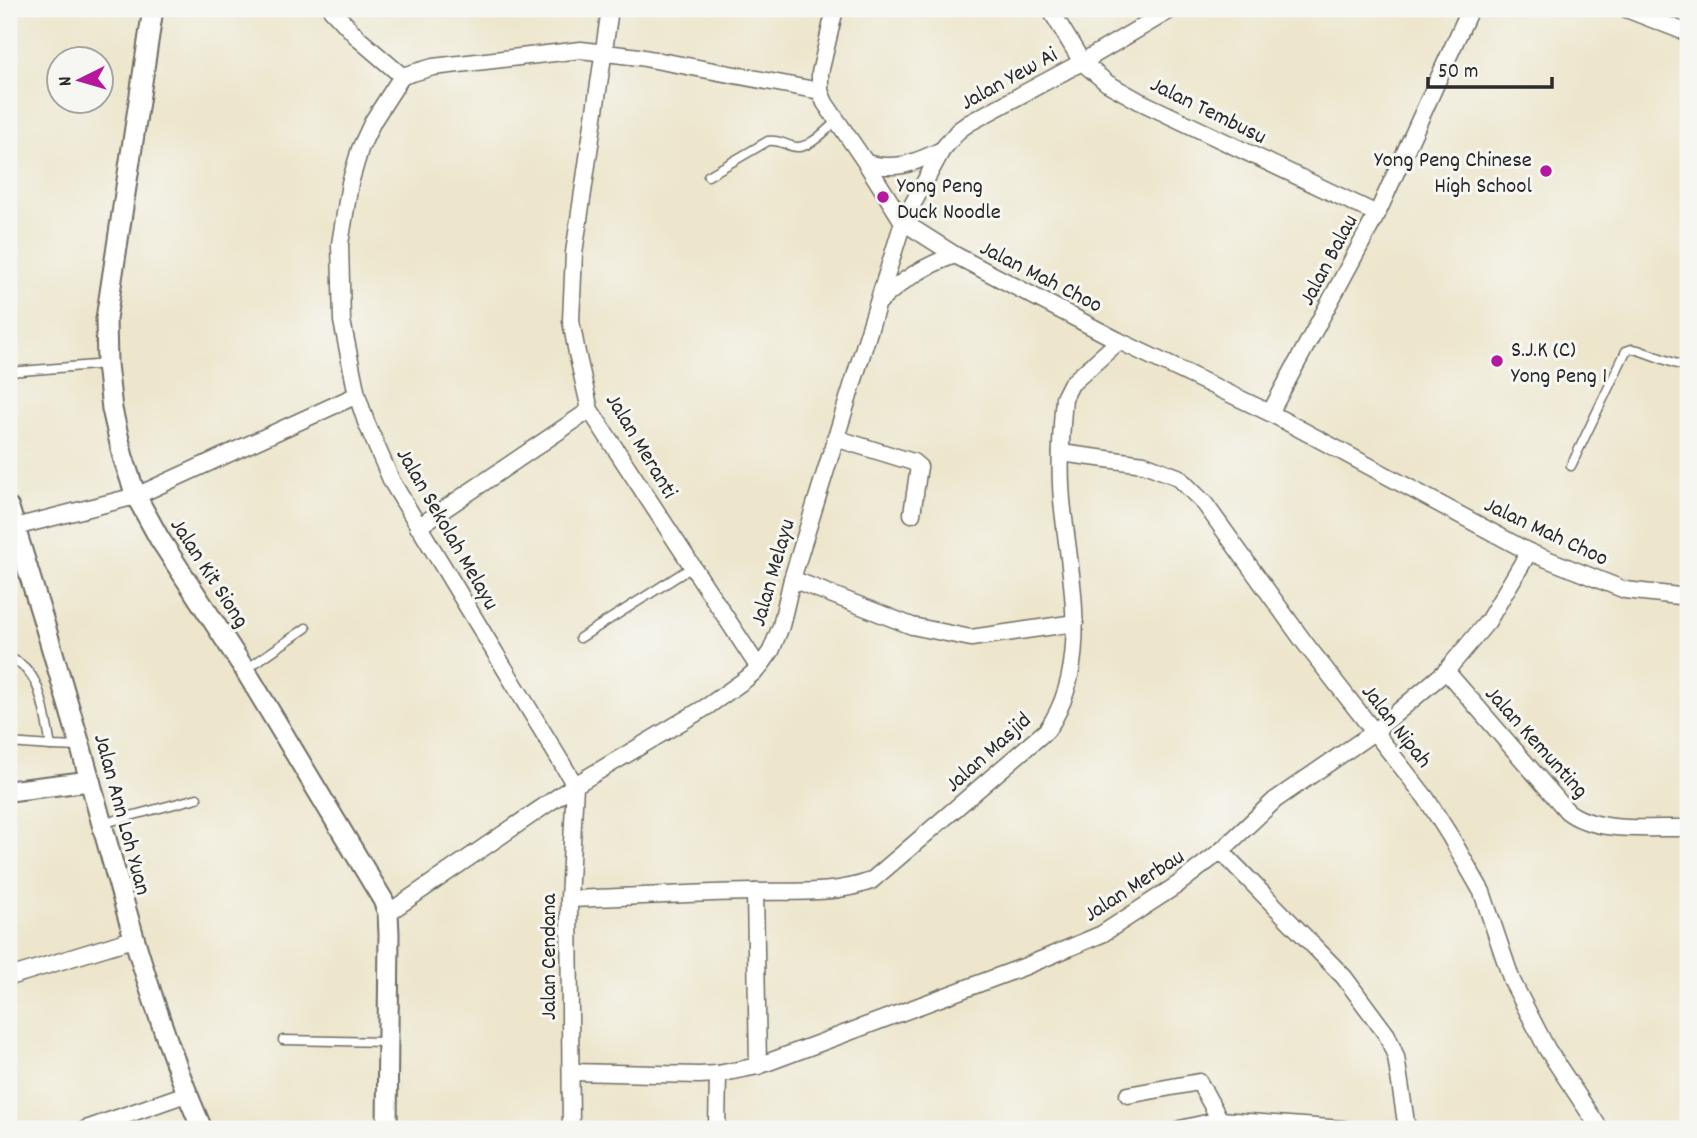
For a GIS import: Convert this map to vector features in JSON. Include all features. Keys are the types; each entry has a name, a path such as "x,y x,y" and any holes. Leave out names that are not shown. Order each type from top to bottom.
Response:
{"street":[{"name":"Jalan Kit Siong","path":"153,9 106,319 112,409 123,457 136,496 159,538 245,670 383,900 388,914 387,1129"},
{"path":"331,9 360,40 402,76 433,67 581,50 604,51 820,91 820,73 835,9"},
{"name":"Jalan Meranti","path":"610,9 571,287 571,321 590,410 759,668"},
{"name":"Jalan Tembusu","path":"1051,9 1082,62 1107,83 1139,101 1377,214"},
{"name":"Jalan Yew Ai","path":"903,222 942,150 959,130 1172,9"},
{"name":"Jalan Balau","path":"1270,413 1377,214 1470,9"},
{"path":"1626,9 1688,33"},
{"name":"Jalan Sekolah Melayu","path":"402,76 382,105 360,149 344,211 340,257 342,321 357,395 392,482 575,785"},
{"name":"Jalan Mah Choo","path":"820,91 903,222 954,255 1119,341 1270,413 1529,552 1625,590 1688,597"},
{"path":"866,163 899,167 942,150"},
{"name":"Jalan Melayu","path":"388,914 575,785 708,706 759,668 771,651 781,626 792,579 903,222"},
{"path":"877,304 900,282 919,269 954,255"},
{"name":"Jalan Masjid","path":"569,899 827,892 872,881 1047,730 1060,713 1066,692 1071,671 1075,623 1062,496 1064,398 1070,384 1119,341"},
{"path":"15,527 136,496 357,395"},
{"path":"418,527 590,410"},
{"path":"835,438 913,462 919,467 912,514"},
{"name":"Jalan Nipah","path":"1061,453 1144,464 1178,477 1205,504 1304,642 1426,798 1482,892 1513,981 1547,1049 1600,1129"},
{"name":"Jalan Ann Loh Yuan","path":"9,508 90,781 133,939 186,1094 202,1129"},
{"name":"Jalan Merbau","path":"571,1072 718,1074 758,1066 1026,966 1102,934 1177,885 1221,851 1275,800 1374,732 1446,671 1488,621 1529,552"},
{"path":"792,579 912,626 971,638 1075,623"},
{"name":"Jalan Kemunting","path":"1446,671 1567,811 1578,820 1596,825 1688,828"},
{"path":"9,791 90,781"},
{"name":"Jalan Cendana","path":"571,1129 569,899 575,785"},
{"path":"1221,851 1344,976 1387,1035 1396,1057 1407,1129"},
{"path":"755,892 758,1066"},
{"path":"9,977 133,939"},
{"path":"716,1129 718,1074"},
{"path":"1128,1095 1199,1082 1220,1120"},
{"path":"86,1129 186,1094"},
{"path":"1180,1129 1220,1120 1344,1129"}],"lane":[{"path":"708,176 768,141 776,140 798,147 806,145 837,121"},
{"path":"1571,466 1626,352 1638,350 1688,368"},
{"path":"9,372 107,363"},
{"path":"580,638 692,567"},
{"path":"245,670 306,628"},
{"path":"9,658 20,662 31,672 38,687 51,746"},
{"path":"9,743 80,747"},
{"path":"101,824 197,798"},
{"path":"283,1040 387,1042"}],"place":[{"name":"Yong Peng Chinese High School","path":"1546,171"},
{"name":"Yong Peng Duck Noodle","path":"883,197"},
{"name":"S.J.K (C) Yong Peng 1","path":"1497,361"}]}
